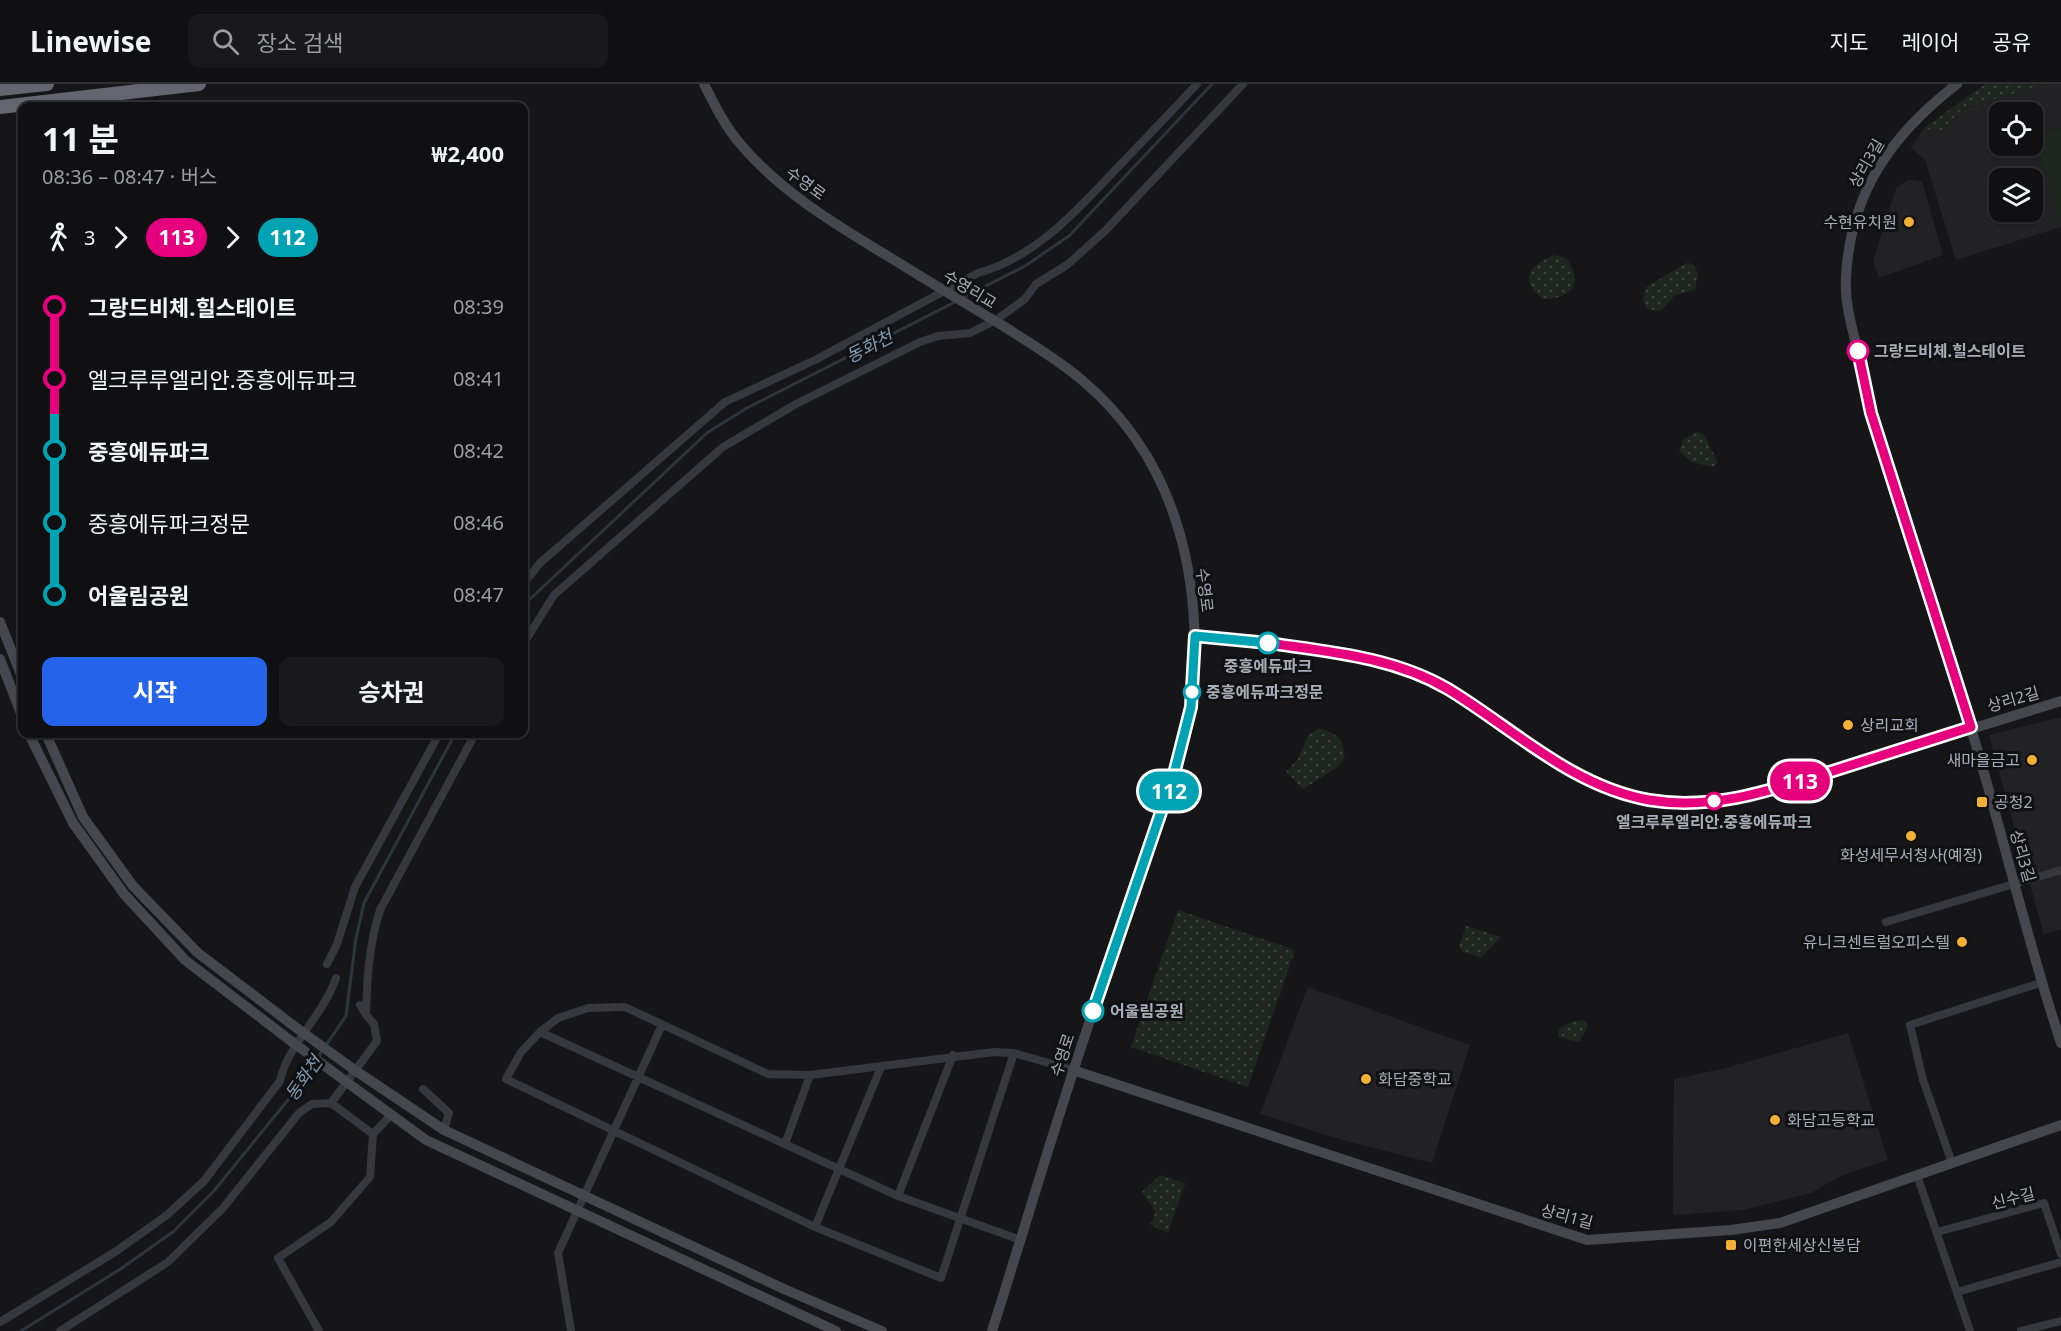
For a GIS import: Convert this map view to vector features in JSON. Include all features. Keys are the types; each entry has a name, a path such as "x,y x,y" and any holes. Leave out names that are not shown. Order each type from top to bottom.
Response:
{"highway":[{"path":"0,89 47,84"},
{"path":"38,102 199,84"},
{"path":"0,106 18,104"}],"street":[{"name":"수영로","path":"704,84 719,113 742,146 776,181 807,205 920,276"},
{"path":"528,578 540,563 725,402 815,360 978,273 1005,262 1042,240 1068,219 1197,84"},
{"path":"528,637 554,595 723,447 796,404 920,342 938,336 970,333 996,320 1025,299 1036,284 1067,265 1105,231 1243,84"},
{"name":"상리3길","path":"1957,84 1899,136 1875,171 1862,200 1852,238 1845,280 1849,312 1871,413 1971,727 2061,1043"},
{"name":"수영리교","path":"920,276 1005,327"},
{"name":"수영로","path":"992,1331 1072,1070 1174,774 1191,707 1195,636 1190,580 1177,522 1159,473 1126,426 1084,381 1005,327"},
{"path":"0,622 18,667"},
{"name":"상리2길","path":"1195,636 1357,655 1408,670 1446,688 1566,770 1603,786 1649,800 1701,803 1749,798 1971,727 2061,701"},
{"path":"0,659 18,706"},
{"path":"31,738 73,823 124,894 185,960 391,1115 426,1140 836,1331"},
{"path":"48,738 83,817 133,886 198,953 356,1071 444,1130 833,1312 882,1331"},
{"path":"327,964 337,944 355,887 437,738"},
{"path":"366,1015 371,938 380,910 473,738"},
{"path":"1886,922 2061,870"},
{"path":"0,1322 152,1226 204,1181 280,1081 284,1064 321,1012 336,978"},
{"path":"1952,1163 1923,1080 1910,1025 2043,982"},
{"path":"331,1103 376,1041 374,1024 360,1005"},
{"path":"1014,1053 941,1278 815,1227 506,1079 521,1052 540,1032 558,1018 588,1008 625,1007 768,1074 810,1075 881,1067 953,1055 994,1052 1014,1053 1072,1070"},
{"path":"571,1331 558,1253 662,1025"},
{"path":"540,1032 898,1196 1021,1240"},
{"path":"898,1196 953,1055"},
{"path":"815,1227 881,1067"},
{"name":"상리1길","path":"1072,1070 1587,1240 1731,1230 1780,1223 2061,1125"},
{"path":"785,1144 810,1075"},
{"path":"423,1089 449,1113 444,1130"},
{"path":"60,1331 168,1262 223,1208 299,1113 312,1104 331,1103 373,1134"},
{"path":"319,1331 279,1258 331,1222 370,1177 373,1134 391,1115"},
{"path":"1917,1175 1970,1331"},
{"name":"신수길","path":"1937,1232 2044,1203 2061,1254"},
{"path":"1957,1292 2061,1262"},
{"path":"2020,1331 2061,1320"}],"shaded area":[{"path":"1985,84 2046,84 1962,109 1940,132 1924,128"},
{"path":"2046,84 2061,84 2061,227 1956,260 1925,160 1911,148 1924,128 1940,132 1962,109"},
{"path":"2061,128 2061,223 2059,223 2040,156 2043,156 2043,133"},
{"name":"수현유치원","path":"1908,180 1922,181 1943,255 1879,278 1873,261 1896,188"},
{"path":"1554,255 1566,258 1571,266 1574,274 1573,287 1562,296 1544,299 1533,290 1529,276 1535,266"},
{"path":"1686,263 1693,264 1698,274 1695,290 1675,295 1661,311 1647,309 1643,300 1645,288"},
{"path":"1697,432 1704,434 1718,463 1713,467 1692,462 1679,451 1683,440"},
{"path":"2061,717 2061,929 2044,935 1989,735"},
{"path":"1319,729 1339,738 1343,747 1344,759 1338,767 1303,789 1286,772 1298,759 1309,734"},
{"name":"어울림공원","path":"1178,910 1295,950 1248,1087 1131,1047"},
{"path":"1466,926 1501,937 1481,958 1463,952 1459,947"},
{"name":"화담중학교","path":"1308,987 1470,1045 1432,1163 1339,1139 1260,1114"},
{"path":"1584,1020 1588,1026 1579,1042 1558,1037 1559,1029 1573,1021"},
{"name":"화담고등학교","path":"1848,1033 1888,1160 1843,1175 1811,1193 1743,1210 1673,1215 1674,1079 1726,1068"},
{"path":"1160,1175 1185,1183 1168,1233 1149,1224 1154,1219 1155,1211 1142,1192"}],"waterway":[{"name":"동화천","path":"964,297 1025,266 1069,236 1212,84"},
{"name":"동화천","path":"528,601 708,432 747,408 955,302"},
{"name":"동화천","path":"21,1331 122,1268 174,1231 213,1192 292,1095 346,1016 356,938 364,903 453,738"}],"bus line":[{"name":"113","path":"1268,643 1357,655 1408,670 1446,688 1566,770 1603,786 1649,800 1701,803 1749,798 1971,727 1871,413 1858,351"},
{"name":"112","path":"1093,1011 1174,774 1191,707 1195,636 1268,643"}],"place":[{"name":"수현유치원","path":"1909,222"},
{"name":"그랑드비체.힐스테이트","path":"1858,351"},
{"name":"중흥에듀파크","path":"1268,643"},
{"name":"중흥에듀파크정문","path":"1192,692"},
{"name":"상리교회","path":"1848,725"},
{"name":"새마을금고","path":"2032,760"},
{"name":"엘크루루엘리안.중흥에듀파크","path":"1714,801"},
{"name":"공청2","path":"1982,802"},
{"name":"화성세무서청사(예정)","path":"1911,836"},
{"name":"유니크센트럴오피스텔","path":"1962,942"},
{"name":"어울림공원","path":"1093,1011"},
{"name":"화담중학교","path":"1366,1079"},
{"name":"화담고등학교","path":"1775,1120"},
{"name":"이편한세상신봉담","path":"1731,1245"}]}
